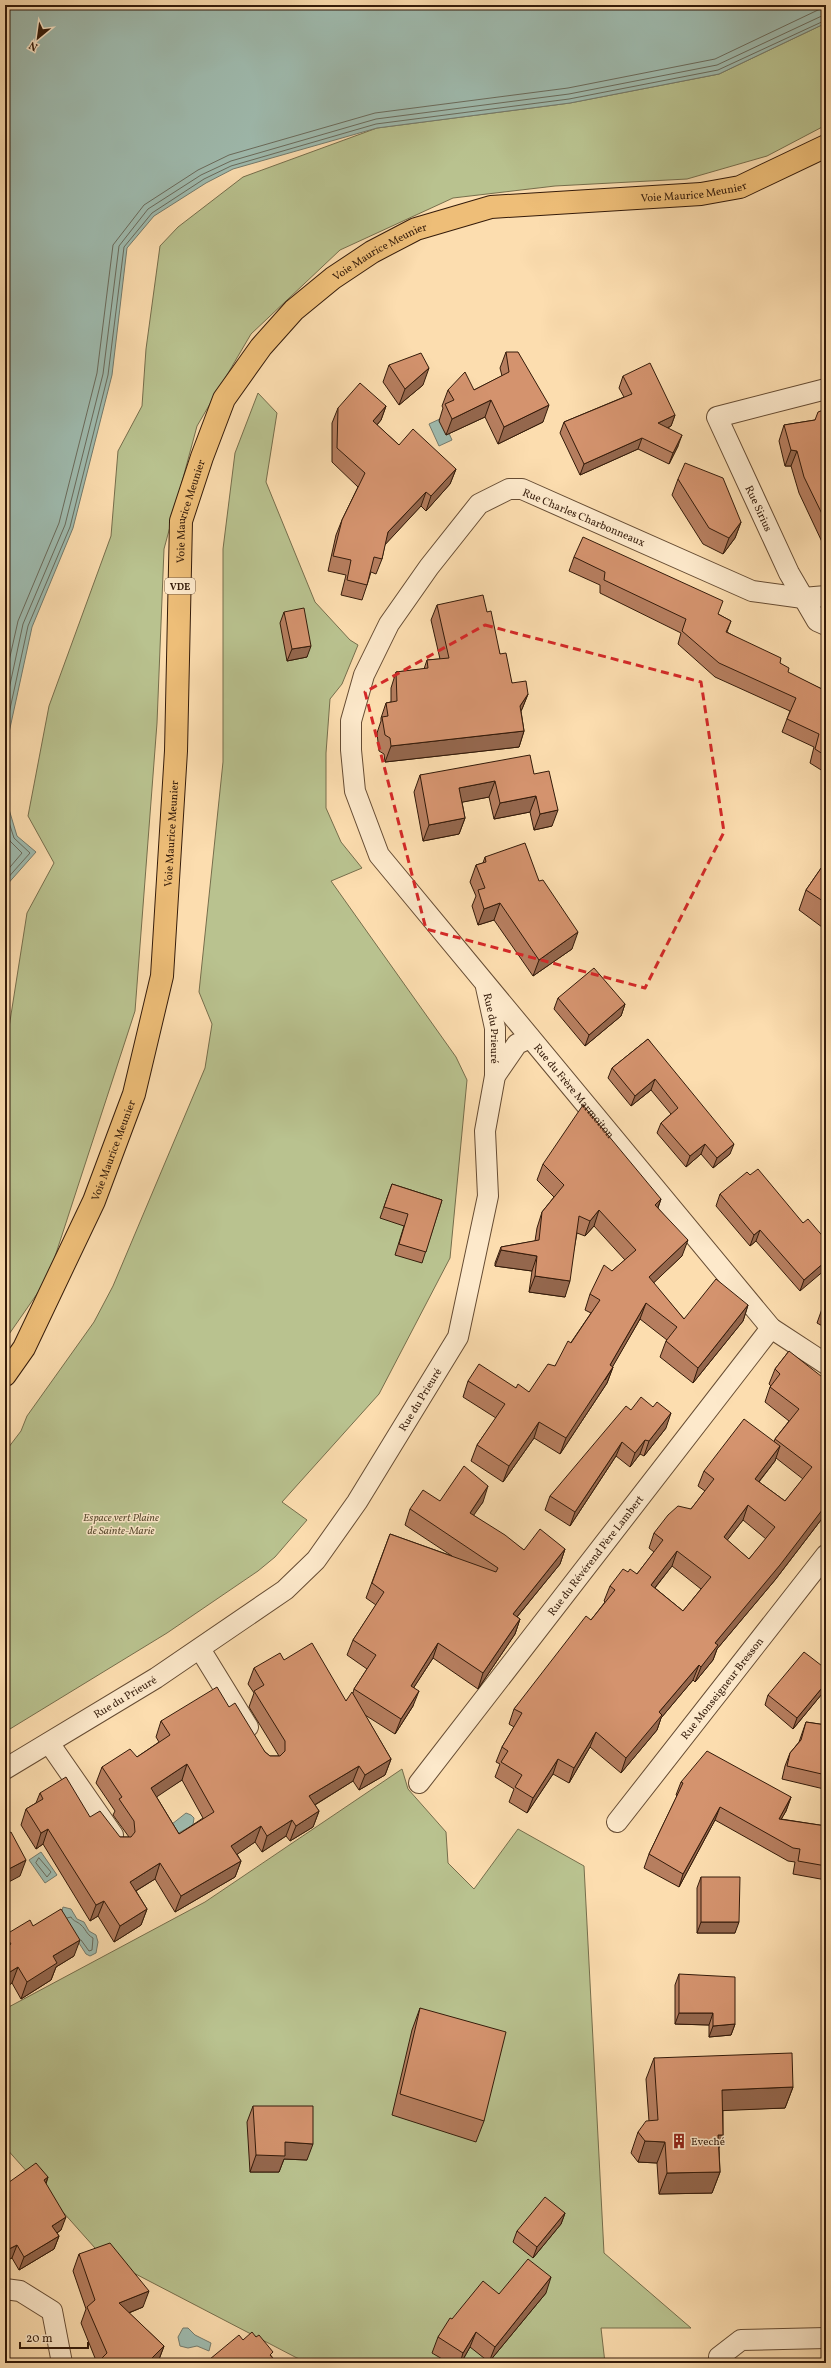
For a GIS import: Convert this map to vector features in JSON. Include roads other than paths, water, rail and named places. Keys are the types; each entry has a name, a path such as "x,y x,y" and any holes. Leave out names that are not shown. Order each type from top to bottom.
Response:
{"main road":[{"name":"Voie Maurice Meunier","path":"5,1375 24,1348 94,1201 134,1094 162,976 176,751 181,522 202,457 224,399 260,347 294,310 333,278 372,252 416,229 491,207 701,194 740,186 826,146"}],"street":[{"name":"Rue Sirius","path":"803,598 789,573 717,417 826,389"},
{"name":"Rue Charles Charbonneaux","path":"355,790 351,721 364,675 389,624 429,567 479,504 509,489 522,489 752,591 803,598 826,596"},
{"path":"803,598 817,621 826,625"},
{"name":"Rue du Frère Marmoiton","path":"355,790 379,855 444,936 484,981 771,1328 826,1364"},
{"name":"Rue du Prieuré","path":"5,1769 156,1678 285,1590 316,1560 357,1502 458,1337 488,1196 485,1131 495,1076 495,1028 484,981"},
{"name":"Rue du Prieuré","path":"495,1076 517,1044 530,1038"},
{"name":"Rue du Révérend Père Lambert","path":"419,1784 771,1328"},
{"name":"Rue Monseigneur Bresson","path":"617,1822 826,1555"},
{"path":"200,1649 257,1742"},
{"path":"49,1743 118,1843"},
{"path":"5,2289 20,2291 52,2311 62,2363"},
{"path":"719,2363 719,2357 741,2340 826,2338"}],"water":[{"path":"5,5 826,5 826,23 719,74 570,103 377,128 233,169 206,183 154,216 127,248 112,375 73,528 32,627 5,751"},
{"path":"442,418 452,440 439,446 429,424"},
{"path":"5,796 17,836 36,852 5,887"},
{"path":"186,1813 194,1818 193,1825 173,1836 167,1828"},
{"path":"41,1852 57,1875 45,1883 29,1860"},
{"path":"63,1907 71,1909 77,1919 84,1922 89,1931 96,1935 98,1942 96,1953 90,1956 86,1954 61,1915"},
{"path":"183,2328 188,2328 195,2335 211,2343 209,2351 197,2346 188,2348 180,2346 178,2337"}],"place":[{"name":"Eveché","path":"679,2141"}],"park label":[{"name":"Espace vert Plaine de Sainte-Marie","path":"121,1523"}]}
